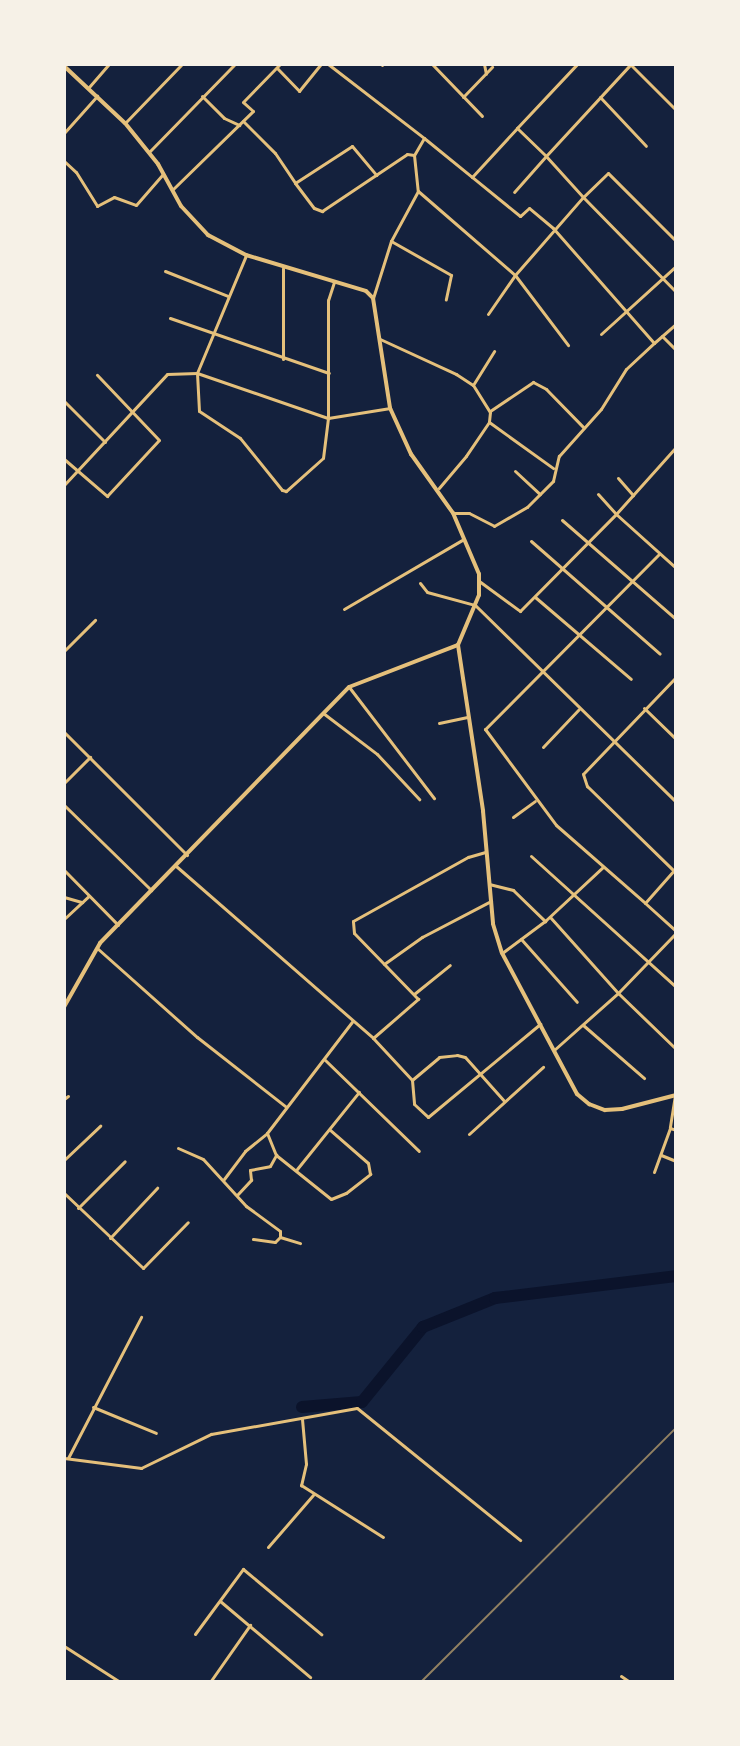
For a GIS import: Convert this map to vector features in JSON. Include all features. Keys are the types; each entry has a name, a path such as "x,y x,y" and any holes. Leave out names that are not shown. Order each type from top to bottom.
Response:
{"street":[{"path":"89,87 109,64"},
{"path":"125,123 182,64"},
{"path":"149,152 235,64"},
{"path":"172,190 253,111 243,102 278,66 299,91 321,64"},
{"path":"328,64 520,216 529,208 553,228 654,344"},
{"path":"432,64 482,116"},
{"path":"484,64 486,74"},
{"path":"472,177 577,64"},
{"path":"514,192 631,65 675,110"},
{"path":"64,66 125,123 149,152 172,190 202,229 246,255 366,291 373,298"},
{"path":"464,97 492,68"},
{"path":"64,133 98,96"},
{"path":"202,96 224,118 239,125"},
{"path":"600,97 646,146"},
{"path":"243,121 275,153 318,212 407,154 414,155"},
{"path":"517,128 675,292"},
{"path":"424,138 414,155 418,191 391,241 373,298 390,408 411,454 439,489 453,513 479,580 520,611 616,514 675,447"},
{"path":"295,183 352,146 376,175"},
{"path":"64,162 76,172 97,206 114,197 136,205 163,174"},
{"path":"488,314 515,274 553,228 608,173 675,240"},
{"path":"418,191 515,274 568,345"},
{"path":"391,241 451,276 446,299"},
{"path":"246,255 197,373 199,411 240,438 282,490 286,491 323,458 328,418 328,300 334,282"},
{"path":"601,334 675,266"},
{"path":"283,267 283,359"},
{"path":"165,271 228,296"},
{"path":"170,318 211,335 329,373"},
{"path":"453,513 469,513 494,526 540,494 553,482 554,468 559,456 584,428 626,369 675,324"},
{"path":"662,336 675,350"},
{"path":"380,339 473,385 490,412 489,422 439,489"},
{"path":"473,385 494,351"},
{"path":"64,485 167,374 197,373 328,418 390,408"},
{"path":"64,459 107,496 159,440 97,375"},
{"path":"490,412 533,382 546,389 584,428"},
{"path":"64,401 105,442"},
{"path":"489,422 554,468"},
{"path":"515,471 540,494"},
{"path":"618,478 633,495"},
{"path":"598,494 616,514 675,568"},
{"path":"562,520 675,620"},
{"path":"344,609 462,540"},
{"path":"531,541 660,654"},
{"path":"554,1050 618,993 675,934 645,903 603,867 535,801 485,729 659,554"},
{"path":"479,580 475,605 458,645 491,901 502,953 577,1094 604,1110 675,1095 670,1128 654,1172"},
{"path":"420,583 427,592 475,605 675,802"},
{"path":"535,597 631,680"},
{"path":"64,651 95,620"},
{"path":"64,1007 97,948 349,687 458,645"},
{"path":"645,903 675,871 587,786 584,774 644,708 675,680"},
{"path":"349,687 434,798"},
{"path":"644,708 675,739"},
{"path":"543,747 579,709"},
{"path":"324,713 377,754 419,800"},
{"path":"439,723 467,717"},
{"path":"64,732 187,855"},
{"path":"64,783 90,757"},
{"path":"513,818 535,801"},
{"path":"64,805 152,890"},
{"path":"373,1038 418,999 354,933 353,921 468,857 485,852"},
{"path":"531,856 675,987"},
{"path":"177,866 352,1022 373,1038 412,1080 414,1104 428,1117 540,1024"},
{"path":"502,953 550,917 603,867"},
{"path":"64,870 118,925"},
{"path":"489,884 513,890 545,921"},
{"path":"64,919 89,896"},
{"path":"64,897 82,902"},
{"path":"384,964 422,937 491,901"},
{"path":"550,917 618,993 675,1049"},
{"path":"521,939 577,1002"},
{"path":"97,948 197,1037 285,1106"},
{"path":"414,994 450,964"},
{"path":"224,1179 245,1151 267,1133 285,1106 352,1022"},
{"path":"583,1025 644,1078"},
{"path":"412,1080 439,1057 449,1054 465,1057 504,1101"},
{"path":"324,1059 419,1151"},
{"path":"469,1134 543,1067"},
{"path":"297,1169 359,1092"},
{"path":"64,1160 100,1126"},
{"path":"670,1128 675,1130"},
{"path":"267,1133 276,1155 297,1169 331,1199 346,1193 370,1174 368,1163 330,1130"},
{"path":"178,1148 203,1159 237,1195 280,1231 280,1237"},
{"path":"237,1195 251,1180 250,1170 270,1166 276,1155"},
{"path":"662,1155 675,1161"},
{"path":"78,1208 125,1161"},
{"path":"110,1238 157,1188"},
{"path":"64,1193 143,1268 188,1222"},
{"path":"253,1239 274,1242 280,1237"},
{"path":"280,1237 300,1243"},
{"path":"141,1317 66,1458 141,1468 211,1434 357,1408 520,1540"},
{"path":"93,1407 156,1433"},
{"path":"302,1419 306,1464 301,1485 313,1495 383,1537"},
{"path":"268,1547 313,1495"},
{"path":"195,1634 243,1569 321,1634"},
{"path":"220,1601 310,1677"},
{"path":"210,1682 250,1625"},
{"path":"64,1646 120,1682"},
{"path":"621,1676 630,1682"}],"waterway":[{"path":"302,1407 362,1402 423,1327 495,1298 676,1276"}],"railway":[{"path":"421,1682 676,1428"}]}
